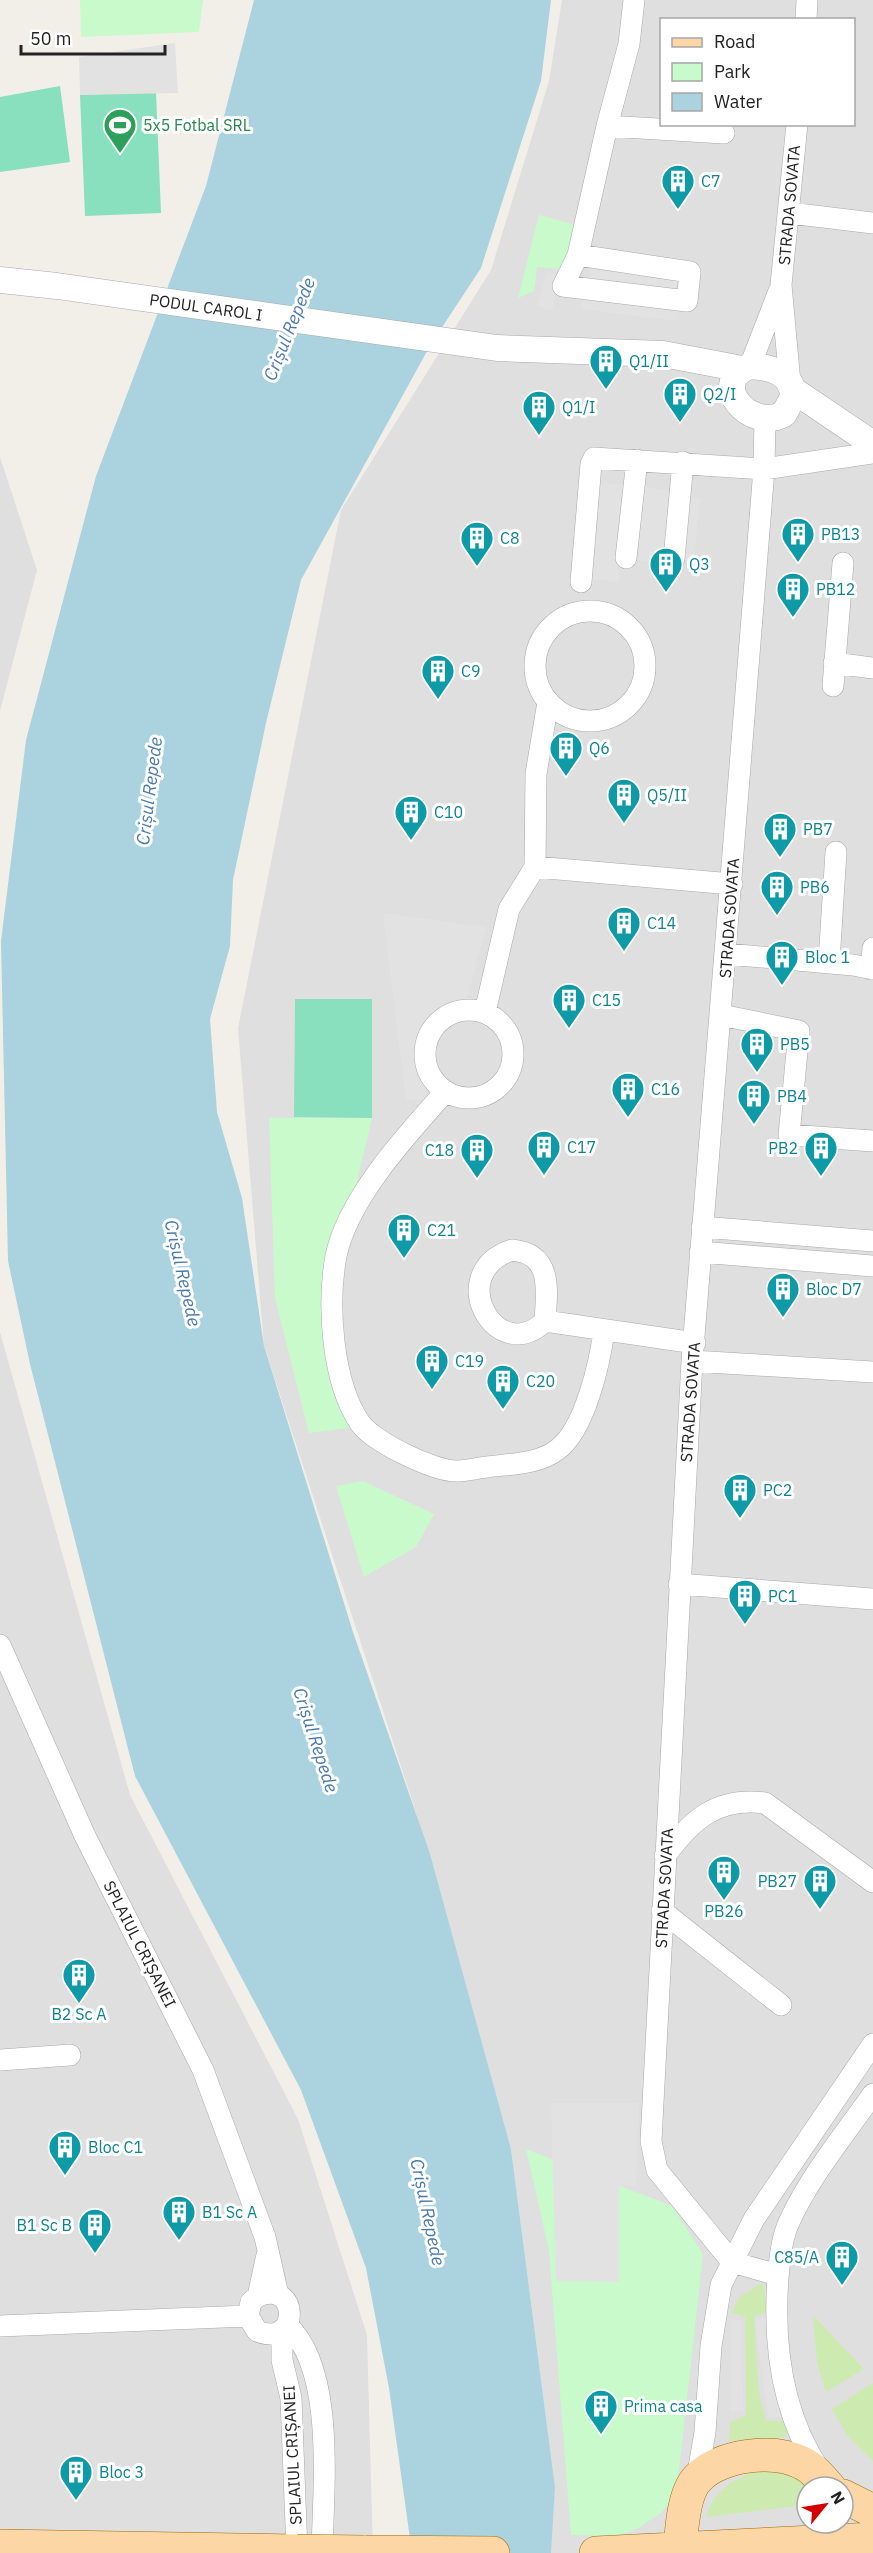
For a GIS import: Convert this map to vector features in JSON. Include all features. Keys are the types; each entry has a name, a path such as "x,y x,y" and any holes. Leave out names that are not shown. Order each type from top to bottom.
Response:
{"main road":[{"path":"680,2550 682,2519 697,2479 727,2462 749,2457 782,2456 810,2467 818,2475"},
{"path":"855,2502 873,2511"},
{"path":"596,2553 680,2550 856,2536"},
{"path":"0,2546 494,2553"}],"street":[{"path":"578,255 690,273 687,301 563,286 578,255 607,126 629,44 634,0"},
{"path":"806,18 807,0"},
{"path":"607,126 724,133"},
{"name":"STRADA SOVATA","path":"792,386 781,285 790,213 797,126"},
{"path":"790,213 873,223"},
{"name":"PODUL CAROL I","path":"0,280 29,282 497,348 663,354 746,368"},
{"path":"0,296 29,282"},
{"name":"STRADA SOVATA","path":"746,368 781,285"},
{"path":"696,361 733,396 741,408 863,440"},
{"path":"733,396 734,381 746,368 779,372 792,386 863,440"},
{"path":"774,416 791,403 792,386"},
{"name":"STRADA SOVATA","path":"732,2262 657,2170 651,2141 679,1584 700,1252 722,1016 764,469 774,416"},
{"path":"581,582 591,464 594,458 600,456 764,469 839,458 863,440"},
{"path":"626,558 637,460"},
{"path":"674,559 683,462"},
{"path":"833,686 843,563"},
{"path":"485,1012 509,909 535,867 536,774 548,702 539,687 535,669 537,651 544,634 556,621 573,613 591,610 608,613 624,622 637,635 644,652 646,670 641,688 631,704 608,718 580,720 563,714 548,702"},
{"path":"834,663 873,668"},
{"path":"829,962 836,852"},
{"path":"535,867 732,884"},
{"path":"727,954 829,962 872,962"},
{"path":"464,1009 485,1012 506,1029 512,1043 512,1065 502,1084 486,1095 463,1098 445,1092 435,1084 428,1072 424,1050 431,1029 449,1014 464,1009"},
{"path":"722,1016 799,1032 789,1135 873,1141"},
{"path":"445,1092 407,1134 349,1215 336,1257 332,1331 344,1393 362,1426 402,1455 454,1472 538,1459 558,1450 575,1428 600,1362 604,1330"},
{"path":"702,1227 873,1241"},
{"path":"700,1252 873,1266"},
{"path":"545,1322 604,1330 693,1352 873,1372"},
{"path":"679,1584 873,1599"},
{"name":"SPLAIUL CRIȘANEI","path":"0,1645 85,1836 203,2070 269,2248 268,2295"},
{"path":"665,1856 679,1837 705,1814 743,1800 765,1803 873,1882"},
{"path":"663,1911 781,2005"},
{"path":"697,2479 705,2432 715,2319 721,2285 754,2219 873,2044"},
{"path":"0,2060 70,2055"},
{"path":"823,2475 802,2438 789,2405 779,2363 775,2320 781,2245 789,2222 806,2189 873,2094"},
{"path":"732,2262 778,2275"},
{"name":"SPLAIUL CRIȘANEI","path":"278,2330 251,2325 248,2316 251,2302 268,2295 284,2299 290,2311 278,2330 291,2398 309,2552"},
{"path":"0,2326 248,2316"},
{"path":"278,2330 300,2337 309,2354 318,2390 324,2453 309,2552"}],"shaded area":[{"path":"562,0 873,0 873,2553 549,2553 555,2487 511,2149 414,1806 264,1346 238,1028 341,510 491,270 549,81"},
{"path":"175,43 178,93 80,95 79,57"},
{"path":"591,264 681,277 679,290 589,278"},
{"path":"547,271 561,276 552,310 537,306"},
{"path":"583,294 681,306 679,321 581,309"},
{"path":"0,457 37,570 0,711"},
{"path":"598,482 628,485 618,582 589,579"},
{"path":"643,487 673,490 666,563 635,560"},
{"path":"688,496 700,498 694,562 680,560"},
{"path":"383,913 486,927 464,1009 449,1014 431,1029 424,1050 428,1072 425,1100 406,1100"},
{"path":"0,1332 130,1795 298,2119 367,2335 373,2553 0,2553"},
{"path":"551,2103 639,2103 636,2186 619,2185 619,2282 556,2281"},
{"path":"765,2318 781,2417 768,2417 755,2320"},
{"path":"731,2319 741,2321 743,2411 730,2411"}],"green space":[{"path":"80,0 203,0 199,32 81,37"},
{"path":"60,86 70,162 0,172 0,97"},
{"name":"5x5 Fotbal SRL","path":"156,92 161,213 85,216 80,95"},
{"path":"539,215 583,227 569,270 537,267 534,291 518,298"},
{"path":"295,999 372,999 372,1118 294,1117"},
{"path":"269,1118 372,1118 349,1215 332,1331 362,1426 309,1433 275,1298"},
{"path":"363,1481 434,1514 416,1547 364,1577 336,1486"},
{"path":"526,2149 672,2206 703,2254 679,2470 673,2499 661,2513 635,2530 616,2536 571,2535 549,2250"},
{"path":"763,2282 767,2312 754,2317 759,2392 766,2420 788,2422 786,2437 729,2441 730,2422 746,2415 745,2317 732,2313 739,2297"},
{"path":"813,2315 864,2369 826,2392 817,2363"},
{"path":"873,2383 873,2461 848,2437 832,2409"},
{"path":"765,2469 799,2475 795,2475 795,2506 706,2517 721,2491 746,2475"}],"water":[{"name":"Crișul Repede","path":"254,0 551,0 541,81 481,268 431,344 301,580 266,723 233,880 230,946 210,1019 217,1112 242,1198 264,1346 353,1632 430,1854 511,2149 555,2487 551,2553 412,2553 389,2388 366,2268 301,2090 135,1776 30,1364 8,1261 1,941 26,740 96,476 206,186"}],"place":[{"name":"5x5 Fotbal SRL","path":"120,154"},
{"name":"C7","path":"678,210"},
{"name":"Q1/II","path":"606,390"},
{"name":"Q2/I","path":"680,423"},
{"name":"Q1/I","path":"539,436"},
{"name":"PB13","path":"798,563"},
{"name":"C8","path":"477,567"},
{"name":"Q3","path":"666,593"},
{"name":"PB12","path":"793,618"},
{"name":"C9","path":"438,700"},
{"name":"Q6","path":"566,777"},
{"name":"Q5/II","path":"624,824"},
{"name":"C10","path":"411,841"},
{"name":"PB7","path":"780,858"},
{"name":"PB6","path":"777,916"},
{"name":"C14","path":"624,952"},
{"name":"Bloc 1","path":"782,986"},
{"name":"C15","path":"569,1029"},
{"name":"PB5","path":"757,1073"},
{"name":"C16","path":"628,1118"},
{"name":"PB4","path":"754,1125"},
{"name":"C17","path":"544,1176"},
{"name":"PB2","path":"821,1177"},
{"name":"C18","path":"477,1179"},
{"name":"C21","path":"404,1259"},
{"name":"Bloc D7","path":"783,1318"},
{"name":"C19","path":"432,1390"},
{"name":"C20","path":"503,1410"},
{"name":"PC2","path":"740,1519"},
{"name":"PC1","path":"745,1625"},
{"name":"PB26","path":"724,1901"},
{"name":"PB27","path":"820,1910"},
{"name":"B2 Sc A","path":"79,2004"},
{"name":"Bloc C1","path":"65,2176"},
{"name":"B1 Sc A","path":"179,2241"},
{"name":"B1 Sc B","path":"95,2254"},
{"name":"C85/A","path":"842,2286"},
{"name":"Prima casa","path":"601,2435"},
{"name":"Bloc 3","path":"76,2501"}]}
